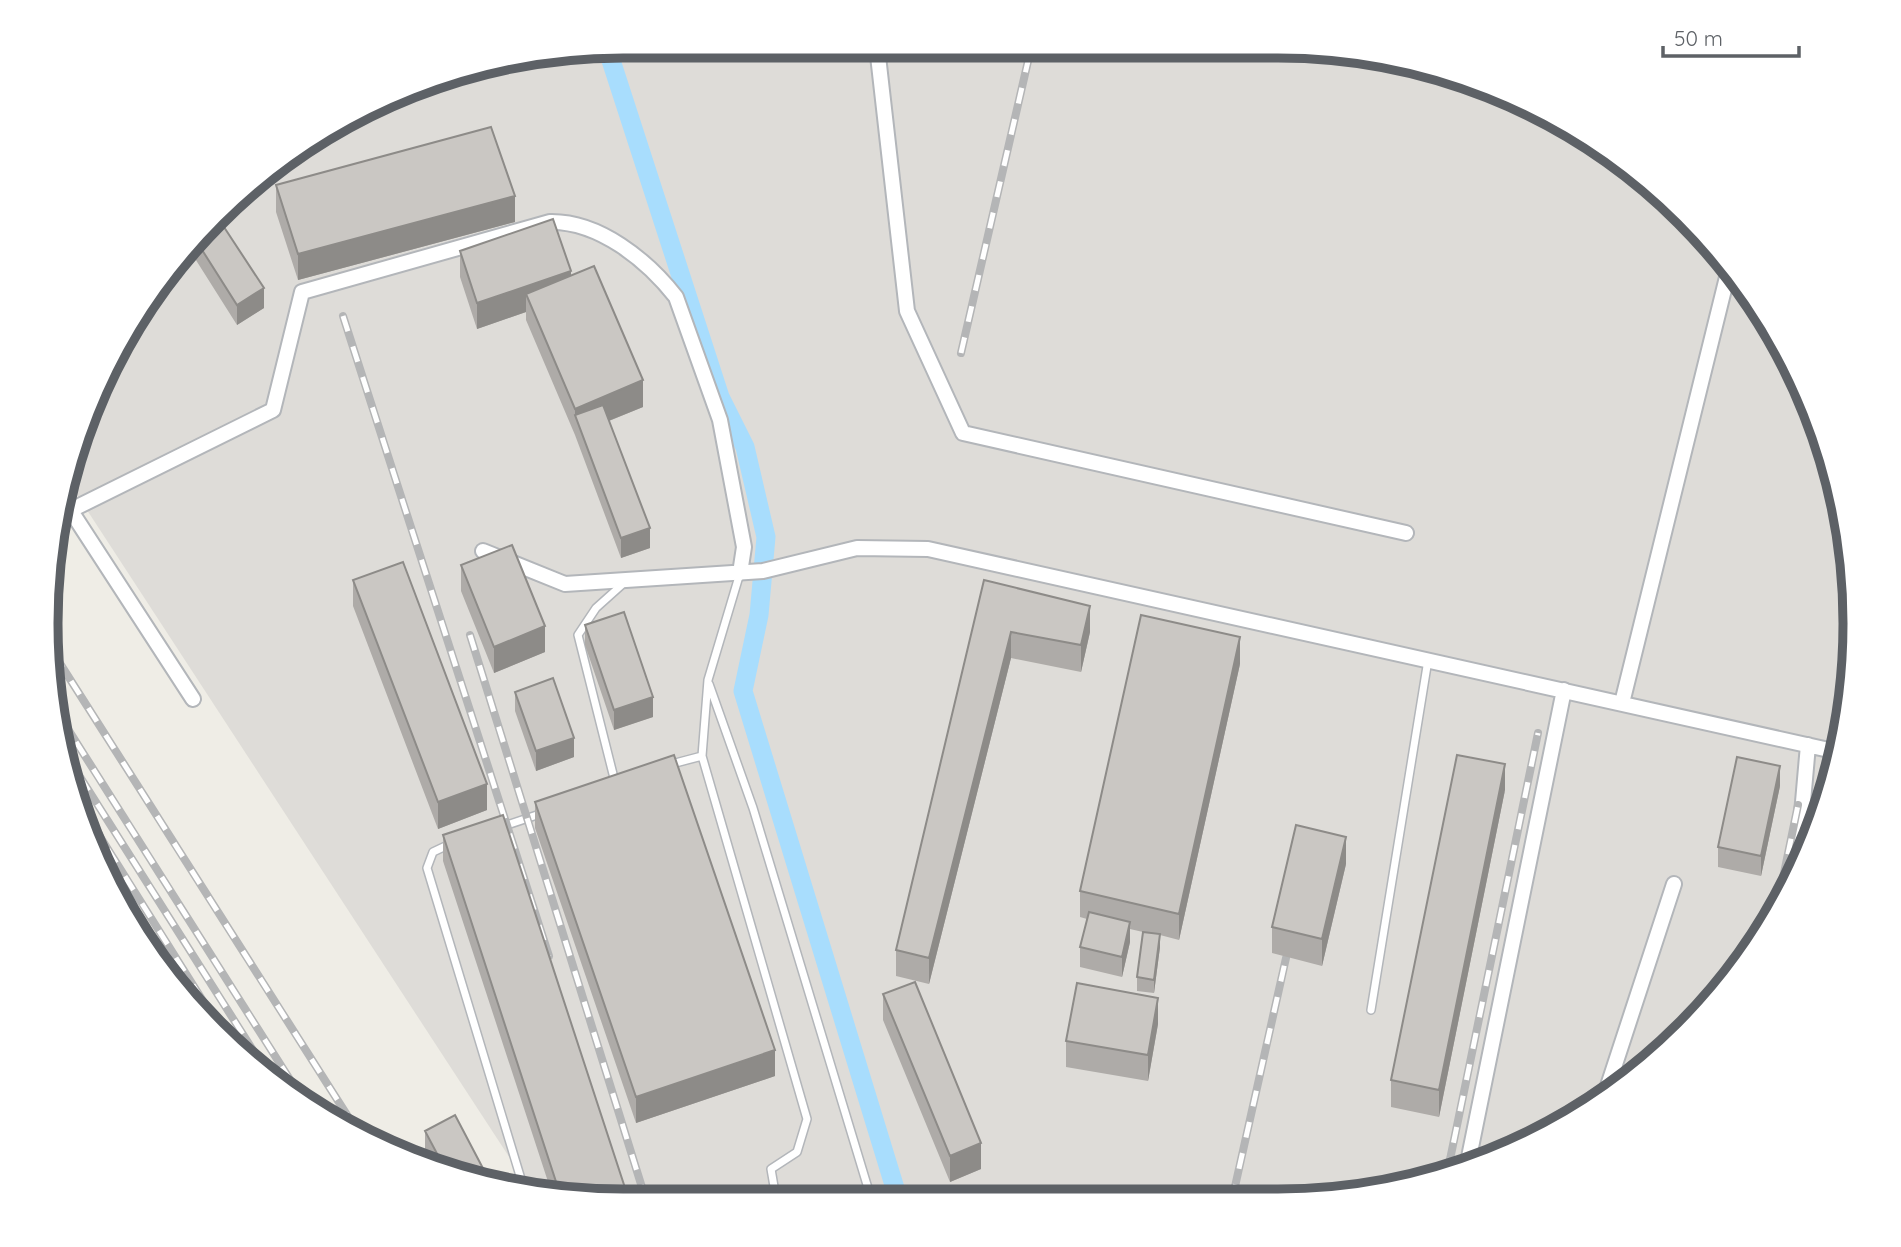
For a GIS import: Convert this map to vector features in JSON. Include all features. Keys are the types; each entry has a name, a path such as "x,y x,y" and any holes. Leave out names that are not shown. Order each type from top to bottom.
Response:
{"street":[{"path":"878,58 907,311 963,433 1406,533"},
{"path":"69,511 273,410 302,292 550,222 568,222 587,228 632,254 664,281 677,297 720,420 744,547 740,573"},
{"path":"1622,704 1726,280"},
{"path":"69,515 193,699"},
{"path":"483,551 565,584 763,571 857,548 928,549 1828,750"},
{"path":"1468,1156 1564,690"},
{"path":"1800,841 1808,745"},
{"path":"1610,1081 1674,884"}],"lane":[{"path":"740,573 708,680 702,755 807,1119 797,1152 771,1169 774,1189"},
{"path":"615,784 578,635 596,608 628,579"},
{"path":"1371,1010 1428,660"},
{"path":"708,680 753,808 868,1189"},
{"path":"657,768 702,755"},
{"path":"603,789 626,780"},
{"path":"484,833 552,809"},
{"path":"461,840 433,852 427,868 521,1179"}],"shaded area":[{"path":"586,59 1315,59 1424,77 1494,101 1560,134 1622,175 1678,223 1703,250 1748,309 1785,373 1800,407 1824,477 1832,513 1842,586 1843,624 1842,661 1832,734 1824,770 1800,840 1785,874 1748,938 1703,997 1678,1024 1651,1049 1592,1094 1528,1131 1459,1159 1388,1178 1315,1188 624,1189 586,1188 524,1180 74,490 101,407 116,373 153,309 198,250 223,223 250,198 309,153 373,116 442,88 513,69"}],"building":[{"path":"491,127 515,196 298,254 276,185"},
{"path":"553,219 571,271 477,303 460,251"},
{"path":"222,224 264,288 237,305 200,247"},
{"path":"594,266 643,380 575,409 526,294"},
{"path":"603,405 650,528 621,538 575,415"},
{"path":"512,545 545,626 494,647 461,565"},
{"path":"403,562 487,784 438,802 353,580"},
{"path":"984,580 1090,606 1081,645 1011,632 929,958 896,950"},
{"path":"624,612 653,697 614,710 585,625"},
{"path":"1141,615 1240,637 1179,914 1080,891"},
{"path":"553,678 574,738 536,751 515,692"},
{"path":"674,755 775,1050 636,1097 535,802"},
{"path":"1457,755 1505,764 1439,1090 1391,1080"},
{"path":"1737,757 1780,766 1761,856 1718,847"},
{"path":"503,815 625,1189 557,1185 443,835"},
{"path":"1296,825 1346,837 1322,939 1272,927"},
{"path":"1089,912 1130,922 1122,957 1080,947"},
{"path":"1143,932 1160,934 1154,980 1137,977"},
{"path":"915,982 981,1143 950,1156 883,994"},
{"path":"1077,983 1158,998 1148,1055 1066,1041"},
{"path":"455,1115 485,1172 439,1158 425,1131"}],"waterway":[{"path":"610,58 720,397 745,447 766,537 759,615 743,691 895,1189"}],"railway":[{"path":"961,353 1029,58"},
{"path":"343,316 549,956"},
{"path":"470,635 643,1189"},
{"path":"59,662 348,1117"},
{"path":"68,730 291,1080"},
{"path":"1449,1162 1538,733"},
{"path":"78,774 255,1053"},
{"path":"1783,877 1798,805"},
{"path":"99,835 206,1006"},
{"path":"1234,1189 1286,958"}]}
